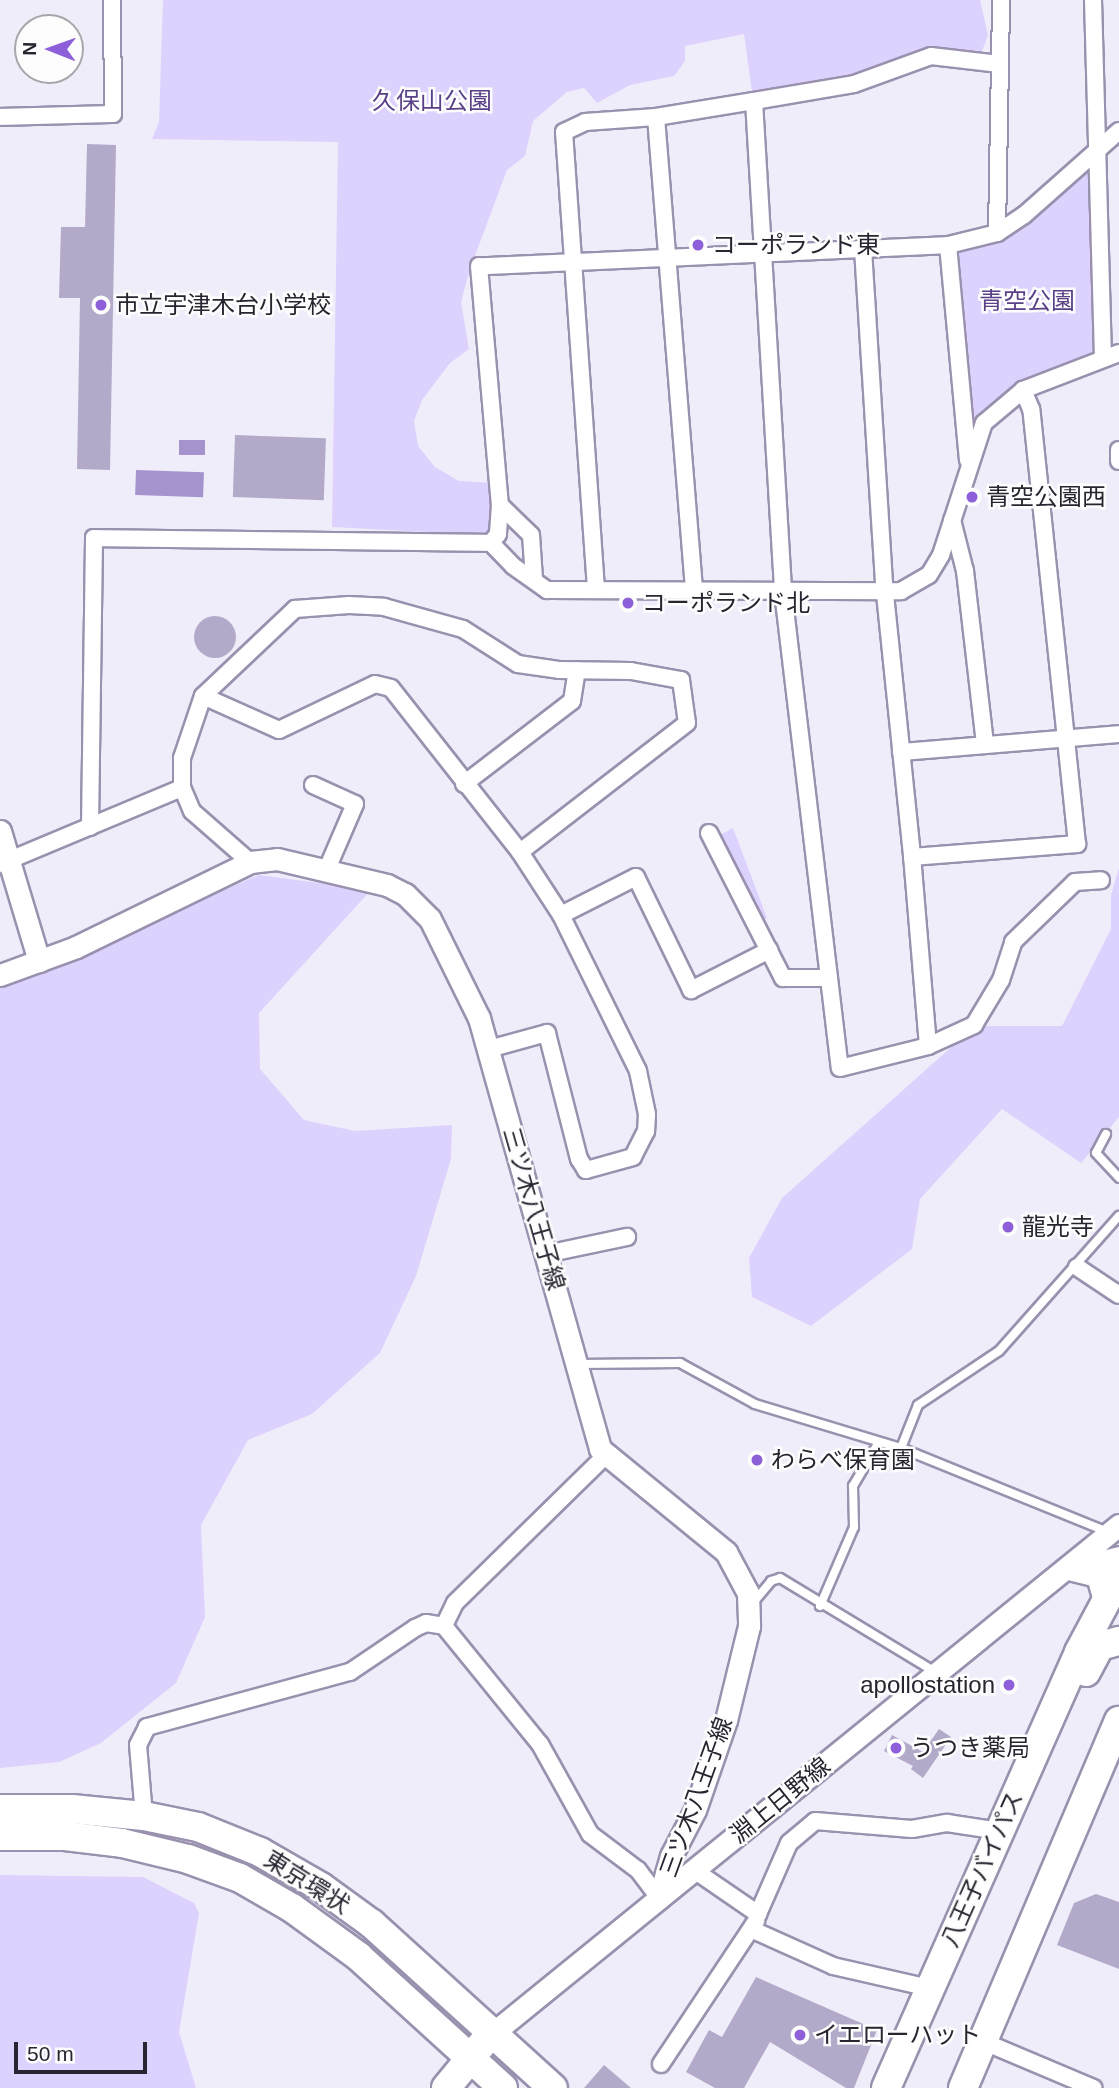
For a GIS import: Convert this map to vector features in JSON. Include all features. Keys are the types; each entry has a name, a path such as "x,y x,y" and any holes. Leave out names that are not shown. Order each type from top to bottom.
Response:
{"highway":[{"name":"八王子バイパス","path":"886,2088 1027,1769 1104,1601 1119,1577"},
{"path":"1027,1769 1063,1722 1095,1651 1105,1642 1119,1641"},
{"path":"963,2088 1118,1726"},
{"name":"東京環状","path":"0,1809 72,1809 144,1816 198,1827 239,1843 321,1886 397,1944 553,2088"},
{"name":"東京環状","path":"0,1836 65,1836 122,1843 188,1858 240,1878 292,1908 358,1956 471,2055 503,2088"},
{"path":"446,2088 492,2033"}],"main road":[{"path":"0,831 3,863 38,961"},
{"name":"三ツ木八王子線","path":"0,975 38,961 250,862 276,859 387,885 423,909 458,971 489,1049 605,1457 726,1552 741,1574 750,1605 746,1642 722,1733 695,1810 671,1856 659,1898"},
{"name":"淵上日野線","path":"492,2033 1069,1569 1114,1529"},
{"name":"淵上日野線","path":"1069,1569 1119,1557"},
{"path":"1069,1569 1097,1576 1104,1601"}],"street":[{"path":"0,117 113,114 112,0"},
{"path":"997,233 1001,0"},
{"path":"90,827 94,538 491,543 547,590 885,594 915,585 929,575 941,555 968,460 984,423 1023,390 1111,355 1094,153 1093,0"},
{"path":"596,589 564,132 585,122 656,117 854,84 932,56 1000,64"},
{"path":"754,101 783,592 840,1068 928,1046 974,1025 1001,980 1013,942 1076,882 1101,880"},
{"path":"656,117 694,590"},
{"path":"491,543 498,534 500,505 480,266 948,245 997,233 1024,215 1119,131"},
{"path":"948,245 968,460"},
{"path":"863,249 885,594 928,1046"},
{"path":"912,857 1077,844 1031,409 1023,390"},
{"path":"1119,450 1119,461"},
{"path":"500,505 531,535 534,579"},
{"path":"952,520 965,571 985,745"},
{"path":"250,862 192,811 182,788 182,758 203,696 295,609 349,605 384,607 463,629 518,664 577,670 631,671 681,680 687,723 520,852"},
{"path":"464,784 572,701 577,670"},
{"path":"203,696 279,730 375,684 391,688 520,852 561,915 638,1071 647,1114 646,1131 633,1157 586,1170 579,1159 547,1033 489,1049"},
{"path":"901,752 1119,734"},
{"path":"313,785 355,804 327,869"},
{"path":"3,863 182,788"},
{"path":"709,833 783,978 829,978"},
{"path":"561,915 636,877 691,990 769,950"},
{"path":"546,1254 627,1237"},
{"path":"1077,1267 1119,1295"},
{"path":"444,1626 455,1603 605,1457"},
{"path":"144,1816 138,1745 147,1727 351,1672 426,1623 444,1626 540,1744 590,1834 638,1870 659,1898"},
{"path":"661,2064 753,1930 789,1843 815,1821 912,1829 947,1823 999,1831"},
{"path":"694,1870 758,1914"},
{"path":"753,1930 833,1966 930,1988"},
{"path":"982,2041 1093,2088"}],"lane":[{"path":"1105,1134 1096,1153 1119,1178"},
{"path":"901,1448 918,1405 999,1350 1077,1267 1119,1216"},
{"path":"578,1364 680,1363 755,1404 901,1448 1114,1529"},
{"path":"820,1606 855,1527 853,1486 879,1442"},
{"path":"750,1605 776,1578 937,1674"}],"green space":[{"name":"久保山公園","path":"163,0 980,0 988,35 982,51 931,47 848,77 752,92 744,34 685,46 685,61 674,76 630,85 597,103 584,88 567,92 533,121 525,156 507,170 470,269 461,302 469,349 450,363 422,400 414,421 418,446 435,467 459,481 493,483 491,530 485,535 332,527 338,142 152,139 159,122"},
{"name":"青空公園","path":"1094,153 1103,357 1002,404 968,460 948,245 997,233"},
{"path":"733,828 767,918 757,926 712,839"},
{"path":"1119,868 1119,1117 1081,1163 1002,1109 920,1199 912,1249 811,1326 752,1297 749,1258 782,1198 975,1026 1062,1026 1111,929 1111,895"},
{"path":"259,875 371,890 259,1013 260,1069 304,1120 355,1131 452,1125 451,1159 416,1276 380,1353 312,1414 248,1440 201,1525 205,1617 176,1683 101,1743 59,1762 0,1768 0,987"},
{"path":"0,1875 143,1877 194,1903 199,1913 179,2032 196,2088 0,2088"}],"shaded area":[{"path":"179,440 205,440 205,455 179,455"},
{"path":"136,470 204,472 203,497 135,495"}],"building":[{"path":"87,144 116,145 110,470 77,469 80,298 59,298 61,227 85,227"},
{"path":"235,435 326,438 324,500 233,497"},
{"path":"215,616 230,622 236,637 230,652 215,658 200,652 194,637 200,622"},
{"path":"939,1729 951,1737 923,1778 911,1769 913,1766 884,1751 892,1735 923,1752"},
{"path":"1096,1894 1119,1902 1119,1969 1057,1945 1074,1903"},
{"path":"756,1977 877,2030 854,2088 846,2088 770,2042 744,2088 715,2088 686,2072 709,2030 722,2037"},
{"path":"604,2065 631,2088 584,2088"}],"place":[{"name":"コーポランド東","path":"698,245"},
{"name":"市立宇津木台小学校","path":"101,305"},
{"name":"青空公園西","path":"972,497"},
{"name":"コーポランド北","path":"628,603"},
{"name":"龍光寺","path":"1008,1227"},
{"name":"わらべ保育園","path":"757,1460"},
{"name":"apollostation","path":"1009,1685"},
{"name":"うつき薬局","path":"896,1748"},
{"name":"イエローハット","path":"800,2035"}]}
